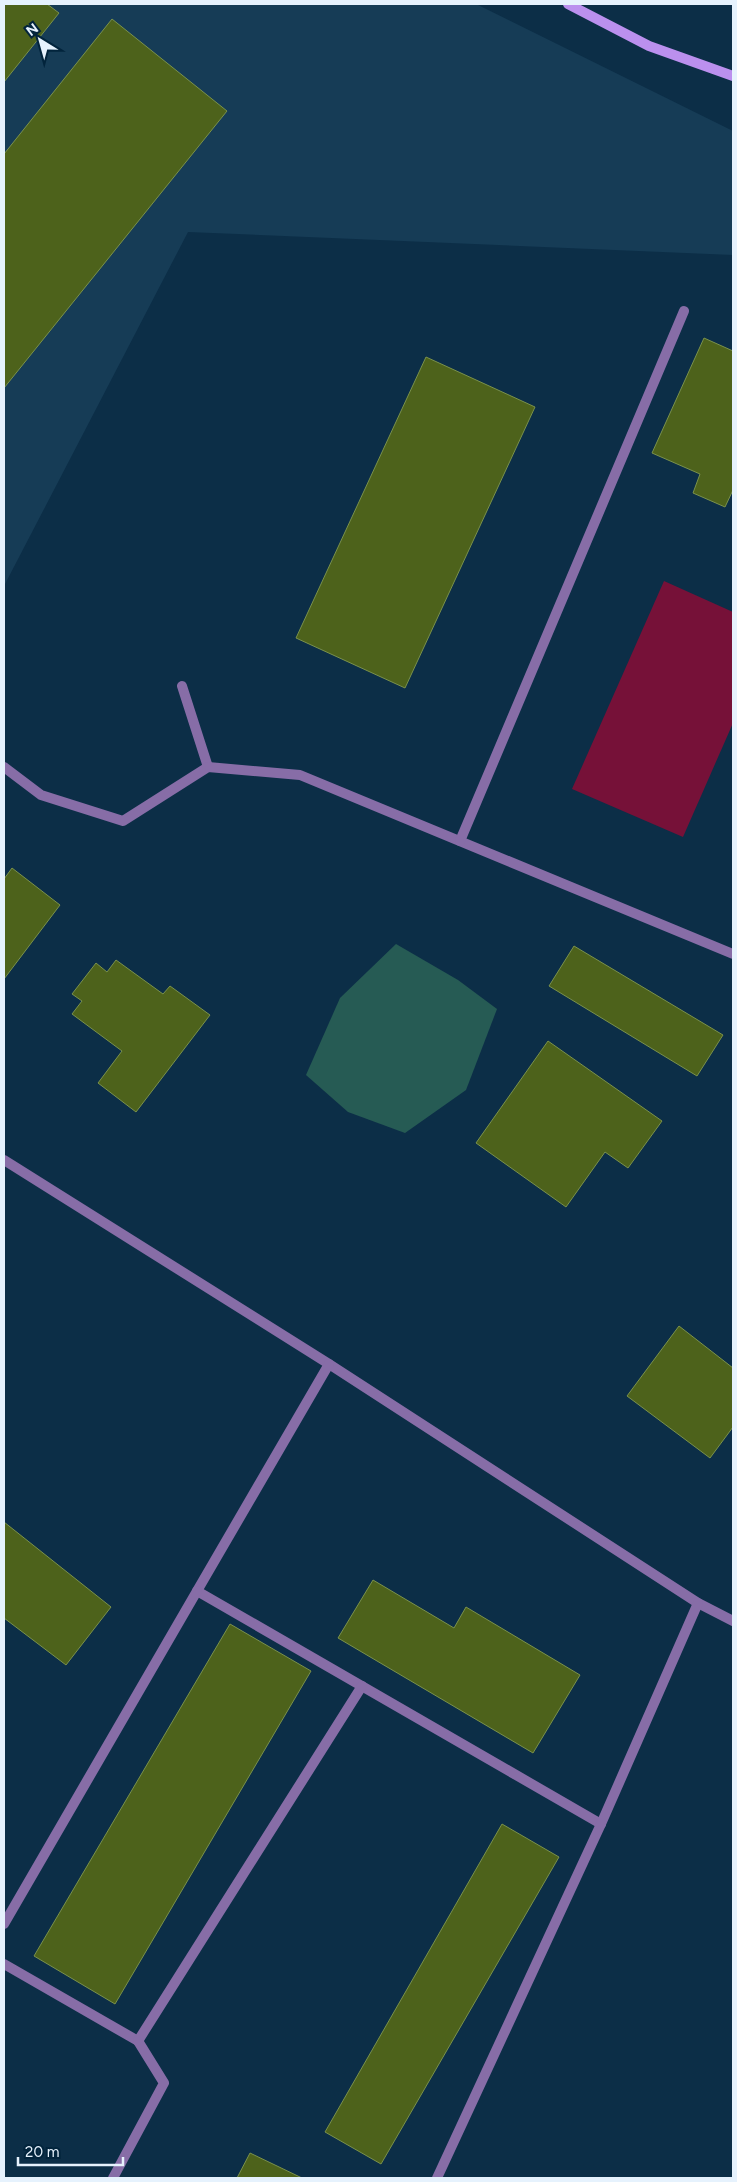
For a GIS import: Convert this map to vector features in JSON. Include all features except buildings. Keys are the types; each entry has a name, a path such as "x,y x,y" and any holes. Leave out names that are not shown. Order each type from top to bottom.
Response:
{"street":[{"path":"568,4 649,46 733,76"}],"lane":[{"path":"460,841 684,311"},
{"path":"182,686 208,767"},
{"path":"4,766 41,795 123,821 208,767 300,775 733,954"},
{"path":"4,1160 329,1364 698,1603 733,1621"},
{"path":"4,1924 329,1364"},
{"path":"197,1591 601,1824"},
{"path":"437,2178 601,1824 698,1603"},
{"path":"138,2041 362,1686"},
{"path":"4,1964 138,2041 164,2083 113,2178"}],"shaded area":[{"path":"4,4 476,4 733,131 733,255 188,232 4,586"},
{"path":"664,581 733,612 733,723 683,837 572,789"},
{"path":"396,944 458,980 497,1009 466,1090 405,1133 348,1112 306,1075 340,998"}]}
